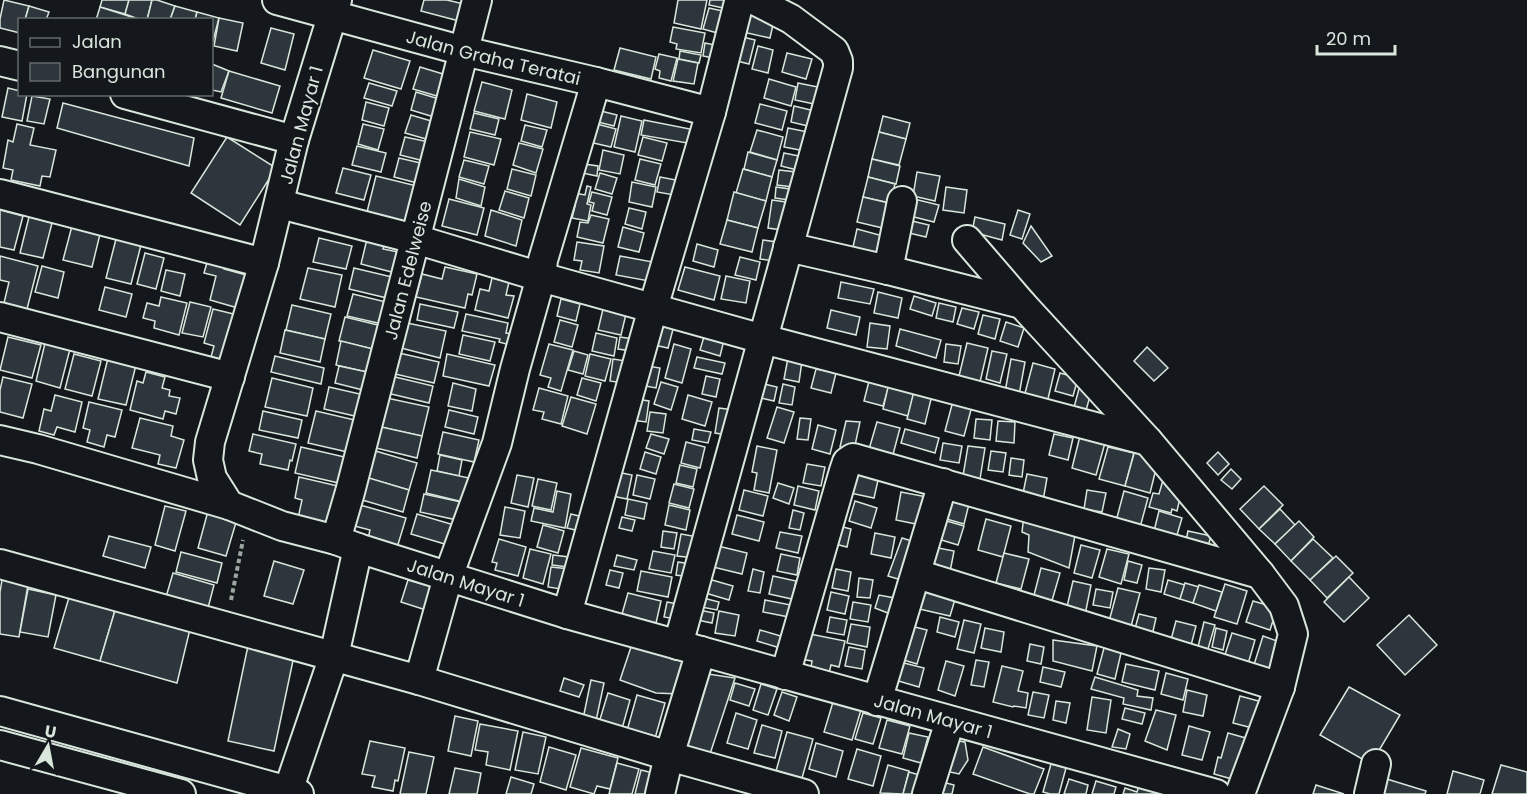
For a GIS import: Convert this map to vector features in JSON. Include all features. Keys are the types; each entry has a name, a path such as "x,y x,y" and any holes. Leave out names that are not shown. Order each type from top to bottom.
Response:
{"street":[{"name":"Jalan Graha Teratai","path":"277,0 334,8 464,51 711,112"},
{"name":"Jalan Edelweise","path":"291,793 334,656 347,544 350,492 477,0"},
{"path":"567,614 741,0"},
{"path":"660,794 690,648 763,339 838,68 834,51 790,19 754,0"},
{"name":"Jalan Mayar 1","path":"334,8 294,140 264,263 210,442 208,460 212,478 239,509 282,526 347,544 567,614 1216,794"},
{"path":"0,61 18,66"},
{"path":"419,680 448,577 497,443 541,277 543,260 596,82"},
{"path":"132,96 294,140"},
{"path":"0,194 264,263"},
{"path":"888,270 902,201"},
{"path":"280,204 415,239 763,339 1148,441"},
{"path":"967,240 1022,304 1148,441 1260,574 1284,606 1293,634 1280,687 1240,794"},
{"path":"788,247 1022,304"},
{"path":"0,317 230,377"},
{"path":"0,440 38,449 239,509"},
{"path":"784,675 847,462 853,458 1260,574"},
{"path":"877,701 943,483"},
{"path":"0,564 419,680 669,756 804,794"},
{"path":"917,574 1280,687"},
{"path":"0,711 291,793"},
{"path":"927,794 950,721"},
{"path":"0,745 180,794 188,763"},
{"path":"1369,794 1376,764"}],"path":[{"path":"225,626 239,509"}],"building":[{"path":"4,0 29,6 26,18 18,18 18,32 0,28"},
{"path":"102,0 129,0 125,14 100,7"},
{"path":"129,0 152,0 148,18 136,18 125,14"},
{"path":"152,0 175,6 171,18 148,18"},
{"path":"424,0 447,0 468,5 463,22 421,11"},
{"path":"678,0 707,0 701,29 674,23"},
{"path":"710,0 730,0 728,9 709,5"},
{"path":"29,6 49,12 47,18 26,18"},
{"path":"175,6 197,12 196,18 171,18"},
{"path":"100,7 135,18 97,18"},
{"path":"709,8 727,12 721,34 703,29"},
{"path":"197,12 219,18 213,41 213,18 196,18"},
{"path":"747,14 774,20 770,38 743,32"},
{"path":"219,18 243,23 237,51 214,46"},
{"path":"673,27 705,33 701,53 676,49 677,44 670,42"},
{"path":"271,28 294,34 285,70 261,63"},
{"path":"739,36 755,40 749,64 733,60"},
{"path":"705,43 715,45 713,58 703,56"},
{"path":"758,46 773,50 768,73 752,69"},
{"path":"620,48 656,57 651,79 614,70"},
{"path":"373,50 410,61 401,89 364,78"},
{"path":"680,51 701,55 699,63 679,59"},
{"path":"787,53 812,59 806,79 782,72"},
{"path":"659,54 677,58 671,81 659,78 660,71 655,69"},
{"path":"678,59 698,63 694,84 673,81"},
{"path":"213,64 229,71 221,92 213,90"},
{"path":"420,67 453,77 447,99 413,89"},
{"path":"229,71 280,86 272,113 221,98"},
{"path":"769,79 796,87 791,106 764,98"},
{"path":"482,82 512,90 505,119 474,111"},
{"path":"369,83 397,91 392,106 364,98"},
{"path":"798,83 823,88 819,105 795,100"},
{"path":"8,88 18,90 18,96 27,96 22,121 2,117"},
{"path":"416,92 439,99 434,117 411,110"},
{"path":"527,94 557,102 551,128 521,120"},
{"path":"32,96 50,99 44,124 27,121"},
{"path":"366,102 389,108 384,126 362,120"},
{"path":"63,103 194,138 189,166 57,128"},
{"path":"760,104 787,111 782,130 755,123"},
{"path":"794,106 815,111 812,127 791,122"},
{"path":"597,110 617,115 614,126 594,121"},
{"path":"474,113 499,119 495,135 470,129"},
{"path":"411,115 438,123 433,141 405,133"},
{"path":"621,116 642,121 635,152 614,147"},
{"path":"883,116 910,123 906,139 879,132"},
{"path":"644,120 690,129 687,143 641,135"},
{"path":"593,123 616,129 611,147 589,142"},
{"path":"17,124 34,128 30,145 56,150 50,177 42,176 40,186 11,180 13,170 3,168 8,140 13,142"},
{"path":"363,124 384,129 378,150 358,144"},
{"path":"525,125 547,130 542,147 521,141"},
{"path":"788,128 808,132 805,151 784,147"},
{"path":"757,130 783,137 777,160 750,152"},
{"path":"470,132 501,139 494,165 464,157"},
{"path":"879,132 906,139 899,165 872,159"},
{"path":"227,137 276,168 240,225 191,193"},
{"path":"405,137 429,142 424,161 400,155"},
{"path":"643,137 667,143 662,161 638,155"},
{"path":"519,143 543,149 536,173 513,165"},
{"path":"357,146 386,153 381,172 352,165"},
{"path":"603,150 624,155 620,174 599,170"},
{"path":"748,152 777,160 772,177 744,169"},
{"path":"784,153 804,157 801,171 781,166"},
{"path":"399,158 425,164 421,184 394,177"},
{"path":"640,159 661,164 655,185 635,180"},
{"path":"872,159 900,166 896,184 868,177"},
{"path":"464,160 489,166 484,184 459,177"},
{"path":"584,164 598,166 597,176 582,173"},
{"path":"343,168 371,175 364,200 336,193"},
{"path":"512,169 536,175 531,196 507,189"},
{"path":"743,169 772,177 766,201 736,193"},
{"path":"779,170 796,172 793,187 777,185"},
{"path":"917,172 940,176 935,201 913,196"},
{"path":"600,173 617,178 612,194 595,189"},
{"path":"376,176 421,187 413,224 367,212"},
{"path":"660,177 676,180 674,195 657,192"},
{"path":"868,177 895,184 890,203 863,197"},
{"path":"459,179 485,187 481,206 456,198"},
{"path":"632,182 656,187 652,207 629,202"},
{"path":"587,186 591,187 587,204 591,205 588,221 572,218 575,206 572,206 574,193 585,195"},
{"path":"776,187 790,189 789,200 775,198"},
{"path":"946,187 967,190 964,213 943,210"},
{"path":"505,191 529,198 524,218 499,210"},
{"path":"592,192 612,197 607,215 592,211 594,203 589,202"},
{"path":"734,192 766,201 758,228 727,220"},
{"path":"863,197 893,204 887,229 857,222"},
{"path":"449,199 484,208 477,235 442,226"},
{"path":"914,199 939,205 934,222 910,216"},
{"path":"772,200 793,203 788,231 768,228"},
{"path":"629,208 646,212 642,229 625,224"},
{"path":"0,210 23,216 14,250 0,247"},
{"path":"491,210 522,220 516,246 485,236"},
{"path":"1018,210 1030,214 1022,239 1010,235"},
{"path":"591,215 609,219 603,243 577,237 580,222 588,223"},
{"path":"29,217 52,223 43,258 20,253"},
{"path":"975,217 1005,224 1002,240 972,232"},
{"path":"727,220 758,228 752,252 720,244"},
{"path":"912,221 929,225 926,237 909,233"},
{"path":"72,226 100,234 92,267 63,260"},
{"path":"1031,226 1052,256 1041,262 1023,243"},
{"path":"623,227 644,233 639,252 618,247"},
{"path":"857,229 883,236 879,253 853,247"},
{"path":"319,238 352,246 346,269 313,262"},
{"path":"116,239 141,245 131,284 106,278"},
{"path":"367,239 385,243 383,249 408,254 403,275 361,264"},
{"path":"763,240 777,242 774,261 760,259"},
{"path":"577,242 604,246 599,273 580,270 582,261 574,260"},
{"path":"697,244 718,250 714,267 693,261"},
{"path":"145,253 164,258 156,289 137,284"},
{"path":"0,256 38,266 27,309 4,303 9,282 0,280"},
{"path":"620,256 653,262 649,281 616,275"},
{"path":"740,257 760,262 756,280 735,275"},
{"path":"208,259 225,263 224,269 246,275 238,308 210,300 216,276 204,273"},
{"path":"42,266 64,272 58,298 35,292"},
{"path":"445,267 477,274 472,295 468,294 465,308 416,297 422,274 442,279"},
{"path":"685,267 720,276 714,300 678,290"},
{"path":"308,268 342,275 335,307 300,299"},
{"path":"354,268 392,277 387,298 349,289"},
{"path":"166,270 185,274 180,296 161,291"},
{"path":"726,276 750,281 746,303 721,299"},
{"path":"492,278 509,282 506,295 514,296 508,318 475,310 480,289 489,291"},
{"path":"841,282 874,289 870,304 838,298"},
{"path":"105,287 132,294 126,317 99,310"},
{"path":"878,292 902,298 898,318 874,313"},
{"path":"353,294 386,302 382,324 347,316"},
{"path":"914,296 936,303 932,316 910,309"},
{"path":"161,297 187,303 179,335 154,328 155,321 143,318 147,303 159,306"},
{"path":"561,299 580,304 576,321 557,316"},
{"path":"190,302 211,307 203,337 182,333"},
{"path":"939,303 956,307 953,322 936,318"},
{"path":"420,304 458,312 454,328 417,320"},
{"path":"292,305 331,314 325,339 286,330"},
{"path":"962,308 979,312 974,329 957,324"},
{"path":"213,309 246,317 229,362 211,357 214,346 204,343"},
{"path":"603,309 626,314 621,335 598,330"},
{"path":"831,310 860,317 856,335 827,328"},
{"path":"466,314 508,323 506,333 513,334 510,345 499,342 500,339 462,331"},
{"path":"661,315 676,318 668,348 654,345"},
{"path":"983,315 1000,319 995,339 978,334"},
{"path":"345,317 378,325 373,349 339,341"},
{"path":"560,320 578,325 572,347 554,342"},
{"path":"1006,322 1024,328 1018,347 1000,341"},
{"path":"407,323 446,331 440,358 401,348"},
{"path":"870,323 890,326 887,349 867,347"},
{"path":"900,329 941,340 936,358 896,346"},
{"path":"285,330 325,339 320,362 280,353"},
{"path":"706,330 725,336 720,356 700,350"},
{"path":"596,333 617,338 614,356 592,351"},
{"path":"463,335 495,342 490,361 459,354"},
{"path":"8,337 41,345 32,378 0,370"},
{"path":"620,337 633,339 632,351 618,349"},
{"path":"341,341 373,349 367,372 336,365"},
{"path":"45,343 70,349 60,388 36,381"},
{"path":"967,343 988,348 980,382 959,376"},
{"path":"549,344 573,350 561,391 548,387 551,378 540,375"},
{"path":"674,344 691,349 682,383 665,378"},
{"path":"946,344 961,346 958,364 944,362"},
{"path":"1147,347 1168,368 1154,381 1134,361"},
{"path":"574,351 588,355 583,374 568,370"},
{"path":"992,351 1007,354 1000,383 986,379"},
{"path":"399,353 439,362 434,383 395,374"},
{"path":"74,354 101,361 92,396 65,389"},
{"path":"447,354 495,365 489,386 443,376"},
{"path":"590,354 611,359 605,381 585,376"},
{"path":"275,356 324,368 321,384 271,372"},
{"path":"697,357 725,363 722,374 694,368"},
{"path":"108,358 136,365 126,405 98,399"},
{"path":"788,358 802,361 799,382 784,379"},
{"path":"613,359 626,361 622,383 610,381"},
{"path":"1011,359 1025,362 1019,395 1005,392"},
{"path":"1033,363 1055,369 1047,403 1024,397"},
{"path":"339,366 367,372 363,390 335,383"},
{"path":"648,366 660,368 656,388 645,386"},
{"path":"816,369 836,373 831,393 811,388"},
{"path":"146,372 165,377 162,388 170,390 169,396 180,398 176,414 165,411 163,419 130,410 137,381 143,383"},
{"path":"1060,373 1078,378 1073,396 1055,391"},
{"path":"391,376 433,386 429,403 387,393"},
{"path":"706,376 720,379 716,397 702,394"},
{"path":"3,377 32,384 23,418 0,412 0,390"},
{"path":"870,377 890,382 883,406 864,401"},
{"path":"272,378 313,388 307,416 265,407"},
{"path":"582,378 601,383 596,401 577,395"},
{"path":"661,382 678,387 671,410 654,404"},
{"path":"453,383 476,389 472,411 448,406"},
{"path":"889,383 915,390 908,416 883,409"},
{"path":"764,384 777,387 774,401 761,398"},
{"path":"783,384 795,387 792,405 779,403"},
{"path":"1080,385 1092,389 1085,414 1073,411"},
{"path":"329,387 373,397 368,419 324,409"},
{"path":"915,387 933,391 925,424 907,419"},
{"path":"539,388 568,396 561,424 542,419 544,412 533,410"},
{"path":"55,395 82,402 75,432 57,427 54,435 39,431 44,409 51,411"},
{"path":"688,395 712,402 705,426 682,419"},
{"path":"382,397 429,407 422,436 376,426"},
{"path":"571,397 596,404 587,434 562,426"},
{"path":"636,399 649,401 646,422 632,420"},
{"path":"953,401 972,406 964,436 945,431"},
{"path":"89,402 122,410 115,437 107,435 104,447 87,442 90,430 83,428"},
{"path":"777,407 794,412 784,443 767,438"},
{"path":"719,408 733,410 728,435 715,433"},
{"path":"449,410 478,417 474,434 445,427"},
{"path":"263,411 302,420 298,438 259,430"},
{"path":"316,411 359,421 352,453 308,443"},
{"path":"650,412 666,414 663,433 647,431"},
{"path":"140,418 173,426 171,436 184,440 176,468 158,464 160,455 132,448"},
{"path":"800,418 811,419 808,440 797,439"},
{"path":"976,419 992,420 990,440 974,438"},
{"path":"846,421 860,422 854,450 840,447"},
{"path":"998,421 1015,422 1014,443 996,441"},
{"path":"877,422 900,428 891,462 867,456"},
{"path":"818,425 836,430 830,454 812,449"},
{"path":"377,426 422,436 417,458 372,447"},
{"path":"694,429 711,432 708,443 692,440"},
{"path":"905,429 939,438 935,453 901,443"},
{"path":"443,432 479,440 474,462 438,454"},
{"path":"253,434 296,444 288,470 260,464 262,454 249,451"},
{"path":"651,434 669,439 664,454 646,448"},
{"path":"1054,434 1073,438 1068,460 1049,455"},
{"path":"1080,436 1105,443 1096,475 1072,468"},
{"path":"686,442 705,447 700,468 681,463"},
{"path":"943,443 962,446 959,463 940,460"},
{"path":"757,446 777,450 769,493 754,490 757,473 752,472"},
{"path":"968,446 985,448 980,479 963,476"},
{"path":"301,447 349,458 343,484 295,473"},
{"path":"1108,447 1134,453 1125,486 1099,479"},
{"path":"372,450 417,463 409,490 364,477"},
{"path":"1135,450 1159,457 1150,493 1125,486"},
{"path":"991,451 1006,453 1003,472 988,470"},
{"path":"645,452 661,457 656,474 640,469"},
{"path":"1218,452 1229,464 1218,475 1207,463"},
{"path":"440,455 462,460 459,476 437,471"},
{"path":"1011,458 1024,460 1022,477 1009,475"},
{"path":"807,464 825,467 821,486 803,483"},
{"path":"680,465 697,469 693,487 676,483"},
{"path":"1231,469 1241,479 1232,489 1221,480"},
{"path":"431,470 469,478 463,502 426,493"},
{"path":"854,471 879,476 874,498 850,493"},
{"path":"617,472 632,475 627,499 612,496"},
{"path":"1027,474 1047,478 1043,501 1022,498"},
{"path":"359,475 409,490 403,512 352,497"},
{"path":"517,475 534,478 528,507 511,503"},
{"path":"637,475 655,479 650,499 633,495"},
{"path":"299,477 338,486 338,527 298,518 302,500 295,498"},
{"path":"538,479 557,483 551,510 532,506"},
{"path":"1163,480 1183,485 1177,511 1172,509 1171,513 1149,507 1153,493 1159,494"},
{"path":"778,483 794,488 789,504 773,498"},
{"path":"674,484 694,489 689,508 669,503"},
{"path":"798,486 819,491 815,510 794,505"},
{"path":"1264,486 1283,505 1259,529 1240,509"},
{"path":"744,490 768,496 763,516 739,510"},
{"path":"1087,490 1106,493 1102,512 1084,509"},
{"path":"557,491 571,494 565,528 531,521 534,508 553,512"},
{"path":"1124,491 1148,498 1139,531 1115,525"},
{"path":"901,492 927,497 921,525 896,520"},
{"path":"424,494 461,502 457,520 420,512"},
{"path":"628,499 647,503 644,519 625,515"},
{"path":"948,499 969,504 964,524 943,518"},
{"path":"855,501 877,508 871,528 849,521"},
{"path":"353,503 406,518 396,551 367,543 370,530 347,524"},
{"path":"669,505 690,510 686,530 665,525"},
{"path":"165,506 186,511 175,551 155,545"},
{"path":"505,507 525,511 520,538 500,535"},
{"path":"1280,509 1295,525 1275,544 1259,529"},
{"path":"793,510 804,513 800,530 789,528"},
{"path":"208,511 237,519 226,556 198,548"},
{"path":"1159,511 1182,518 1174,545 1152,539"},
{"path":"417,514 454,525 448,545 411,534"},
{"path":"571,514 583,517 579,531 567,528"},
{"path":"737,515 764,522 759,541 732,534"},
{"path":"1024,515 1076,530 1069,568 1028,552 1029,535 1022,532"},
{"path":"622,517 635,520 632,531 619,528"},
{"path":"940,519 964,526 958,545 935,538"},
{"path":"986,519 1011,526 1003,557 978,550"},
{"path":"1299,521 1314,537 1291,561 1275,544"},
{"path":"543,525 564,531 558,553 537,547"},
{"path":"839,526 851,529 847,547 835,544"},
{"path":"663,531 677,533 674,549 661,547"},
{"path":"1188,531 1211,536 1207,550 1185,545"},
{"path":"780,532 802,536 798,553 776,548"},
{"path":"875,533 895,537 891,558 871,554"},
{"path":"681,534 698,537 695,558 677,556"},
{"path":"109,536 151,547 145,568 103,556"},
{"path":"902,538 915,542 898,617 875,608 879,595 895,598 898,579 888,576"},
{"path":"499,539 526,547 518,576 495,570 497,563 492,562"},
{"path":"1313,539 1333,558 1310,580 1291,561"},
{"path":"1081,545 1100,550 1092,578 1074,573"},
{"path":"718,546 747,553 742,574 713,567"},
{"path":"933,547 954,551 950,572 928,567"},
{"path":"530,549 551,554 543,584 523,578"},
{"path":"1107,549 1129,554 1121,584 1099,577"},
{"path":"653,551 675,555 671,573 649,569"},
{"path":"181,552 222,563 217,583 176,572"},
{"path":"1004,553 1029,559 1021,589 996,583"},
{"path":"781,554 800,558 797,575 777,571"},
{"path":"553,555 569,557 568,567 552,565"},
{"path":"617,555 637,560 634,570 614,566"},
{"path":"1336,556 1353,573 1327,598 1310,580"},
{"path":"274,561 304,570 293,604 264,596"},
{"path":"1128,561 1142,565 1137,583 1124,580"},
{"path":"678,562 691,564 689,577 676,575"},
{"path":"551,567 570,569 567,590 548,587"},
{"path":"1041,568 1060,573 1051,604 1033,599"},
{"path":"1149,568 1165,570 1161,592 1146,589"},
{"path":"753,569 764,572 760,593 748,591"},
{"path":"836,569 851,572 848,591 832,588"},
{"path":"610,570 623,573 619,588 606,585"},
{"path":"641,571 672,577 668,597 637,591"},
{"path":"173,573 214,585 208,608 166,597"},
{"path":"773,576 796,581 792,599 769,594"},
{"path":"1349,577 1369,598 1344,622 1324,602"},
{"path":"705,578 733,586 729,600 702,592"},
{"path":"859,578 873,580 870,598 857,597"},
{"path":"2,580 28,585 19,637 0,634"},
{"path":"408,580 436,588 429,611 401,602"},
{"path":"1168,580 1185,585 1180,599 1164,594"},
{"path":"1073,581 1091,585 1085,615 1066,611"},
{"path":"1185,583 1199,587 1193,603 1180,599"},
{"path":"1225,584 1247,591 1237,624 1214,617"},
{"path":"1199,585 1222,592 1216,611 1193,603"},
{"path":"923,586 956,596 950,616 915,608"},
{"path":"1118,588 1140,593 1130,630 1108,625"},
{"path":"28,589 56,595 48,637 20,632"},
{"path":"1096,589 1113,592 1110,608 1093,605"},
{"path":"831,592 849,596 845,614 827,610"},
{"path":"628,593 661,601 656,623 622,614"},
{"path":"70,594 116,607 100,661 54,648"},
{"path":"703,598 719,602 717,610 701,607"},
{"path":"765,600 791,605 789,617 763,612"},
{"path":"1253,601 1277,608 1270,630 1246,622"},
{"path":"667,602 678,604 675,619 664,617"},
{"path":"853,602 871,605 868,622 850,619"},
{"path":"116,607 191,625 177,683 100,661"},
{"path":"699,610 714,613 712,623 697,620"},
{"path":"719,611 739,615 735,636 715,633"},
{"path":"1139,614 1156,618 1151,640 1133,636"},
{"path":"1409,615 1437,645 1405,675 1377,645"},
{"path":"830,617 847,620 844,635 827,632"},
{"path":"940,617 959,622 955,637 937,632"},
{"path":"964,620 981,624 974,653 957,649"},
{"path":"1176,621 1196,626 1189,653 1169,647"},
{"path":"1204,622 1215,625 1208,649 1198,647"},
{"path":"851,624 870,627 867,647 847,643"},
{"path":"907,625 927,630 917,664 897,658"},
{"path":"985,628 1004,632 1001,652 981,648"},
{"path":"1216,628 1227,631 1223,650 1212,647"},
{"path":"760,630 784,637 780,648 757,641"},
{"path":"805,633 845,641 839,667 831,665 828,677 810,674 812,661 799,659"},
{"path":"1232,633 1255,640 1246,671 1222,664"},
{"path":"1263,636 1285,644 1274,678 1252,671"},
{"path":"1053,640 1097,646 1092,671 1053,661"},
{"path":"249,641 295,651 274,751 228,741"},
{"path":"632,644 689,660 679,694 656,693 620,680"},
{"path":"1030,644 1044,647 1041,664 1027,661"},
{"path":"849,647 865,650 862,669 845,666"},
{"path":"1104,648 1121,653 1115,679 1097,674"},
{"path":"976,660 989,662 984,687 971,685"},
{"path":"946,661 964,666 955,696 938,690"},
{"path":"900,662 924,668 919,687 895,680"},
{"path":"1126,664 1159,671 1155,690 1122,682"},
{"path":"1002,666 1023,671 1018,691 1028,693 1026,708 993,702"},
{"path":"1043,667 1065,672 1061,687 1040,682"},
{"path":"1166,673 1188,679 1183,700 1161,694"},
{"path":"708,674 735,678 709,757 674,743"},
{"path":"1095,677 1138,690 1137,696 1153,698 1151,710 1123,704 1124,698 1091,689"},
{"path":"564,678 584,685 579,697 560,691"},
{"path":"591,680 604,683 596,721 583,719"},
{"path":"735,683 755,689 749,706 730,700"},
{"path":"761,684 777,689 768,715 753,710"},
{"path":"1349,687 1400,715 1371,764 1320,735"},
{"path":"1187,690 1207,695 1203,716 1183,712"},
{"path":"782,692 797,697 789,721 774,715"},
{"path":"1033,692 1049,695 1044,718 1028,715"},
{"path":"608,693 630,700 620,736 597,729"},
{"path":"637,695 665,703 654,742 626,734"},
{"path":"1240,696 1266,703 1260,730 1233,723"},
{"path":"1092,697 1111,700 1106,733 1087,730"},
{"path":"1056,701 1070,703 1066,723 1053,720"},
{"path":"833,702 861,710 852,740 824,732"},
{"path":"1125,708 1145,713 1142,724 1122,719"},
{"path":"1156,710 1176,715 1167,750 1145,741"},
{"path":"736,713 757,720 748,749 727,743"},
{"path":"863,713 881,718 873,744 855,739"},
{"path":"455,716 478,721 471,756 448,751"},
{"path":"887,720 910,726 902,754 879,748"},
{"path":"480,724 518,731 510,770 486,765 488,752 475,750"},
{"path":"762,725 782,731 775,758 754,753"},
{"path":"1189,726 1210,732 1202,760 1182,755"},
{"path":"1118,729 1130,734 1126,749 1112,747"},
{"path":"523,732 546,737 538,774 515,770"},
{"path":"787,732 813,739 802,778 776,771"},
{"path":"909,733 928,737 921,763 903,758"},
{"path":"1228,733 1253,740 1232,779 1214,774"},
{"path":"951,740 965,742 968,760 959,774 941,770"},
{"path":"370,741 405,748 398,781 395,780 393,791 372,787 375,776 362,774"},
{"path":"816,743 843,751 836,777 809,769"},
{"path":"549,747 576,755 566,790 540,782"},
{"path":"983,747 1044,769 1034,794 973,774"},
{"path":"581,748 618,758 610,789 597,786 594,794 570,787"},
{"path":"857,749 881,756 873,786 848,779"},
{"path":"409,752 434,757 426,794 400,794"},
{"path":"617,763 639,769 632,794 609,794"},
{"path":"1051,764 1066,768 1059,794 1043,792"},
{"path":"888,765 909,771 903,794 880,793"},
{"path":"1501,765 1527,772 1527,794 1492,794"},
{"path":"455,768 481,773 477,794 449,794"},
{"path":"641,770 661,775 656,794 635,794"},
{"path":"1453,771 1484,780 1480,794 1447,794"},
{"path":"909,772 930,778 925,794 903,794"},
{"path":"1377,776 1426,791 1425,794 1372,794"},
{"path":"511,777 534,784 531,794 506,794"},
{"path":"1069,779 1088,785 1086,794 1064,794"},
{"path":"935,780 954,785 952,794 931,794"},
{"path":"1096,781 1116,787 1114,794 1092,794"},
{"path":"1140,782 1157,787 1155,794 1123,794 1125,788 1137,792"},
{"path":"1316,785 1344,794 1313,794"}]}
